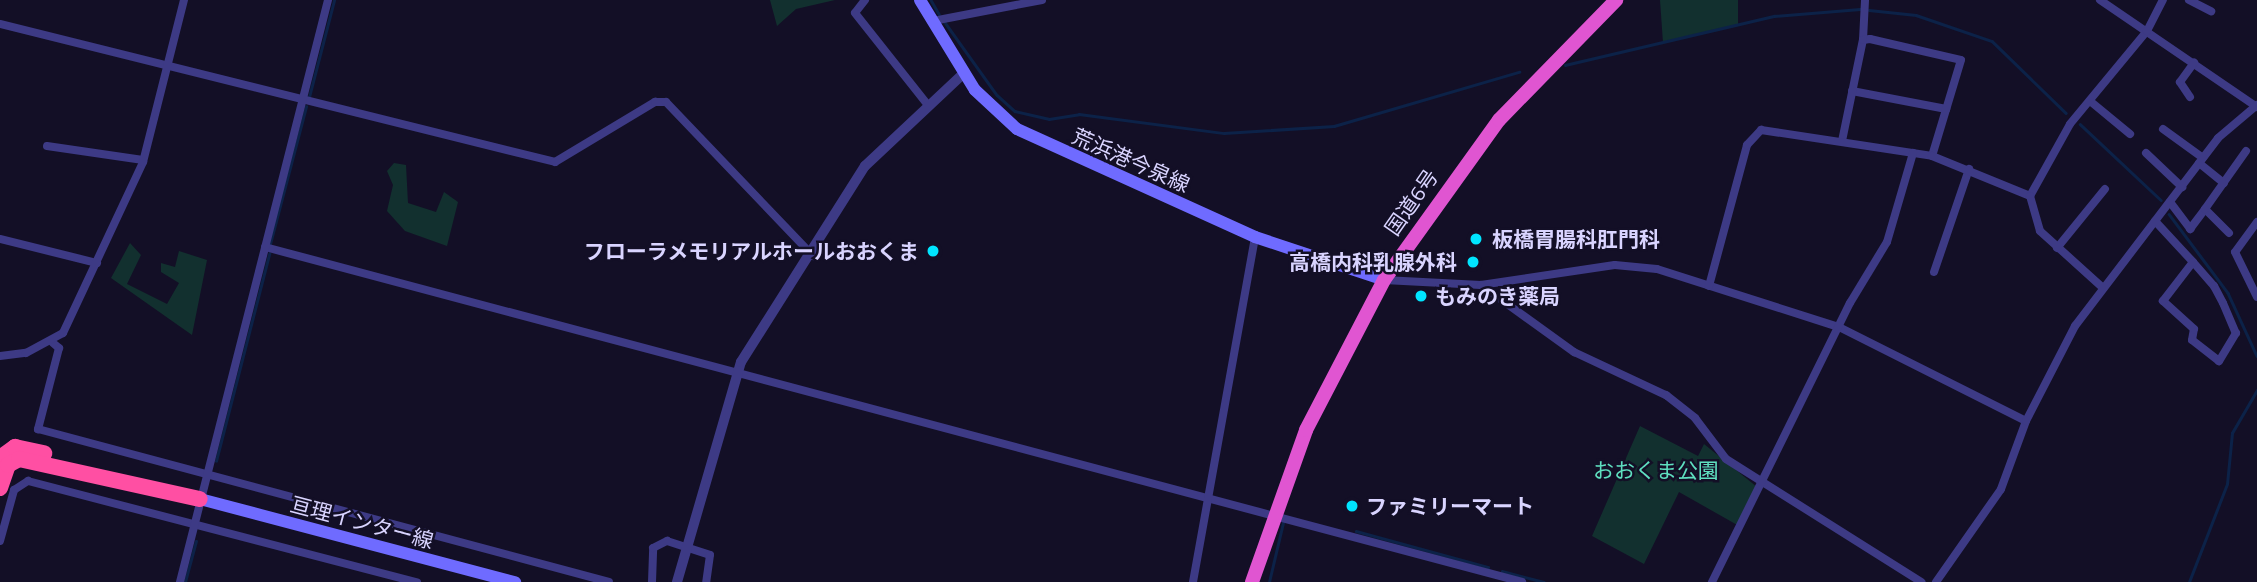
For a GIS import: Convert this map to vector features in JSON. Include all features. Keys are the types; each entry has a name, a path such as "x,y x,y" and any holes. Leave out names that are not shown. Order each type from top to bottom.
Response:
{"highway":[{"name":"国道6号","path":"1252,582 1273,515 1312,417 1384,280 1499,120 1616,0"},
{"path":"0,458 21,447 200,499"},
{"path":"0,488 8,465 19,459 200,499"}],"main road":[{"name":"荒浜港今泉線","path":"920,0 964,73 995,113 1027,135 1255,237 1384,280"},
{"name":"亘理インター線","path":"200,499 515,582"}],"street":[{"path":"0,356 53,342 97,263 143,160 184,0"},
{"path":"180,582 328,0"},
{"path":"865,0 855,13 927,104"},
{"path":"933,21 1042,0"},
{"path":"1842,141 1863,40 1865,0"},
{"path":"1936,582 2001,489 2026,421 2060,352 2103,288 2201,161 2257,106 2100,0"},
{"path":"2103,288 2040,231 2030,196 2090,101 2147,31 2163,0"},
{"path":"2189,0 2211,11"},
{"path":"0,24 555,162 655,102 666,102 813,256"},
{"path":"1863,40 1961,60 1932,156"},
{"path":"2190,97 2180,82 2194,63"},
{"path":"677,582 736,373 813,256 865,166 927,104 964,73"},
{"path":"1852,91 1946,109"},
{"path":"2090,101 2130,134"},
{"path":"2163,129 2224,183"},
{"path":"1709,286 1752,134 1842,141 1932,156 2030,196"},
{"path":"47,146 143,160"},
{"path":"2170,202 2190,229 2246,151"},
{"path":"1712,582 1765,485 1839,327 1887,242 1913,153"},
{"path":"2146,153 2182,187"},
{"path":"1934,272 1969,169"},
{"path":"2057,248 2105,189"},
{"path":"2205,209 2229,233"},
{"path":"2155,221 2193,262 2214,286 2236,333 2219,361 2192,340 2194,329 2163,301 2193,262"},
{"path":"2257,222 2254,234 2235,252 2257,297"},
{"path":"1193,582 1255,237"},
{"path":"0,239 97,263"},
{"path":"265,247 1522,582"},
{"path":"1384,280 1481,285 1615,265 1657,269 1839,327 2026,421"},
{"path":"1481,285 1555,341 1678,402 1715,450 1765,485 1921,582"},
{"path":"53,342 59,348 38,429 207,472 609,582"},
{"path":"0,541 15,490 28,481 417,582"},
{"path":"652,582 656,544 687,546 712,558 706,582"}],"green space":[{"path":"770,0 835,0 796,9 777,26"},
{"path":"1660,0 1738,0 1738,26 1663,43"},
{"path":"394,163 406,165 408,203 436,212 444,192 458,202 447,246 405,231 387,211 393,185 387,171"},
{"path":"130,243 141,255 127,284 167,304 179,283 161,272 161,263 175,267 179,251 207,260 192,335 111,278"},
{"name":"おおくま公園","path":"1640,426 1698,456 1704,444 1757,487 1739,526 1679,492 1644,564 1592,536"}],"waterway":[{"path":"309,97 334,0"},
{"path":"931,0 939,14"},
{"path":"1565,65 1774,16 1860,9"},
{"path":"1869,10 1916,15 1992,41 2066,113"},
{"path":"944,21 997,95 1015,111 1049,119 1079,114 1224,133 1334,126 1519,72"},
{"path":"270,244 306,107"},
{"path":"2080,124 2161,200"},
{"path":"2169,214 2228,293 2257,356"},
{"path":"216,461 269,254"},
{"path":"2189,582 2227,484 2232,433 2257,390"},
{"path":"1269,582 1283,523"},
{"path":"1356,531 1488,567"},
{"path":"185,582 196,541"},
{"path":"1502,571 1544,582"}],"place":[{"name":"板橋胃腸科肛門科","path":"1476,239"},
{"name":"フローラメモリアルホールおおくま","path":"933,251"},
{"name":"高橋内科乳腺外科","path":"1473,262"},
{"name":"もみのき薬局","path":"1421,296"},
{"name":"ファミリーマート","path":"1352,506"}]}
